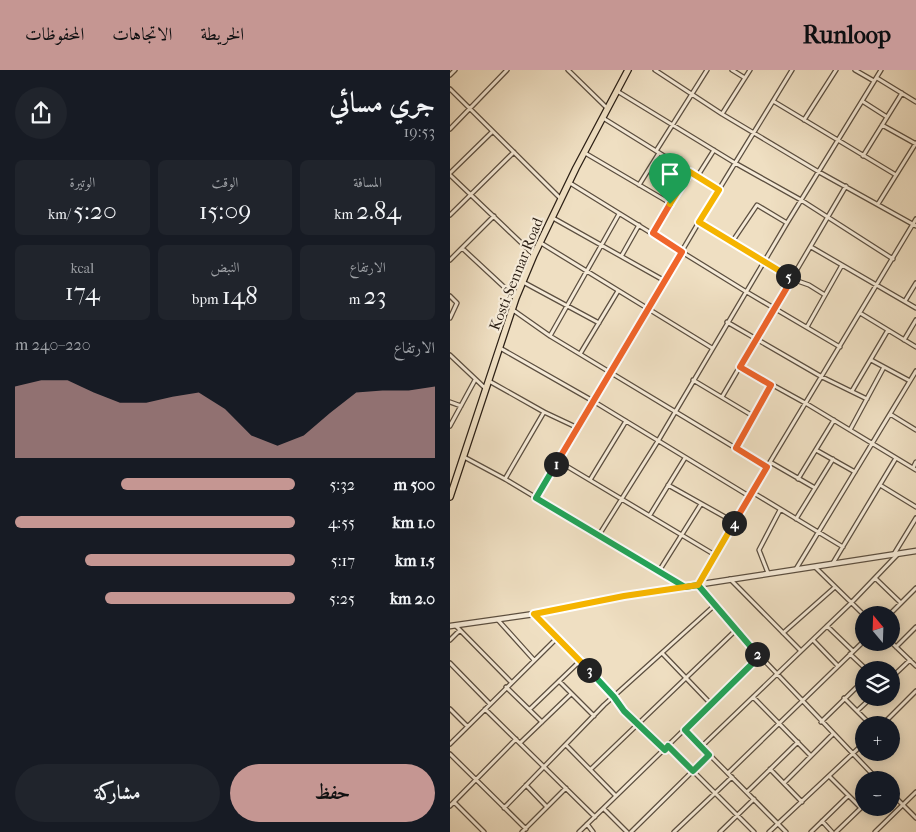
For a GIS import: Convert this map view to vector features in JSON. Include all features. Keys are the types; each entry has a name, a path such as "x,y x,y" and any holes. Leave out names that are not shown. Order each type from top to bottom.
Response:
{"highway":[{"name":"Kosti-Sennar Road","path":"450,496 516,298 569,182 628,70"}],"street":[{"path":"450,75 455,70"},
{"path":"450,128 508,70"},
{"path":"568,70 607,108"},
{"path":"655,70 722,114 819,172 915,225"},
{"path":"639,185 672,124 707,70"},
{"path":"732,70 745,78"},
{"path":"722,114 750,70"},
{"path":"536,498 791,70"},
{"path":"804,120 836,70"},
{"path":"855,70 915,101 916,96"},
{"path":"600,535 881,70"},
{"path":"450,89 561,199"},
{"path":"617,91 735,163 801,200 892,258"},
{"path":"863,156 902,93"},
{"path":"773,101 896,175"},
{"path":"862,101 887,117"},
{"path":"602,118 719,190"},
{"path":"878,204 916,144 882,125"},
{"path":"492,132 450,174 534,255"},
{"path":"698,177 714,150"},
{"path":"450,215 514,152"},
{"path":"584,153 670,204"},
{"path":"653,233 690,172"},
{"path":"569,182 775,309 840,346"},
{"path":"722,397 846,186"},
{"path":"732,242 757,205 787,223"},
{"path":"550,336 619,214"},
{"path":"450,260 494,216"},
{"path":"552,217 665,281"},
{"path":"698,585 749,496 892,258 915,225 916,219"},
{"path":"699,222 792,279 809,285 825,295"},
{"path":"622,255 638,225"},
{"path":"540,243 712,348"},
{"path":"811,246 916,308"},
{"path":"462,248 516,298"},
{"path":"807,328 842,265"},
{"path":"523,282 599,323"},
{"path":"905,301 916,283"},
{"path":"580,354 618,291"},
{"path":"450,296 457,303 450,318"},
{"path":"512,310 550,336 767,467"},
{"path":"860,313 916,347"},
{"path":"904,340 916,320"},
{"path":"727,322 822,377 867,399"},
{"path":"852,391 888,330"},
{"path":"500,348 749,496"},
{"path":"450,355 486,389"},
{"path":"870,360 910,381"},
{"path":"740,367 834,420 914,469 916,462"},
{"path":"850,430 884,367"},
{"path":"796,569 916,371"},
{"path":"450,426 475,380"},
{"path":"693,380 753,416"},
{"path":"489,381 544,412 578,428"},
{"path":"736,448 771,385"},
{"path":"450,402 461,406"},
{"path":"505,479 544,412"},
{"path":"890,414 915,428"},
{"path":"798,479 834,420"},
{"path":"590,480 626,422"},
{"path":"816,450 855,472"},
{"path":"464,457 505,479 685,587"},
{"path":"650,516 685,458"},
{"path":"833,564 896,458"},
{"path":"796,519 833,459"},
{"path":"558,461 715,555"},
{"path":"770,462 815,488"},
{"path":"668,485 734,522"},
{"path":"880,485 916,507"},
{"path":"752,492 843,547"},
{"path":"659,571 701,504"},
{"path":"768,573 759,550 780,510"},
{"path":"701,747 875,578 896,554 916,518"},
{"path":"453,626 534,614 624,596 916,551"},
{"path":"815,566 855,607"},
{"path":"875,578 901,603"},
{"path":"730,579 801,651"},
{"path":"698,585 736,630 869,771"},
{"path":"783,633 835,587"},
{"path":"898,606 916,588"},
{"path":"504,808 594,716 715,605"},
{"path":"534,614 580,660 614,697 624,711 716,792 754,832"},
{"path":"498,620 534,660"},
{"path":"453,626 460,630 511,682"},
{"path":"827,626 859,661"},
{"path":"900,642 916,628"},
{"path":"450,640 460,630"},
{"path":"590,769 736,630"},
{"path":"450,744 557,638"},
{"path":"812,640 838,666"},
{"path":"728,774 855,650"},
{"path":"900,650 916,666"},
{"path":"662,654 711,704"},
{"path":"579,832 760,656"},
{"path":"530,709 580,660"},
{"path":"900,669 910,660"},
{"path":"450,663 490,704"},
{"path":"559,682 594,716"},
{"path":"506,687 542,722"},
{"path":"821,722 855,688"},
{"path":"891,716 916,691"},
{"path":"520,743 571,694"},
{"path":"753,697 811,756"},
{"path":"844,698 862,716"},
{"path":"857,711 862,706"},
{"path":"450,709 467,726"},
{"path":"485,709 595,817"},
{"path":"685,730 786,832"},
{"path":"784,783 833,734"},
{"path":"450,806 516,738"},
{"path":"747,792 798,742"},
{"path":"566,745 616,796"},
{"path":"770,832 855,751"},
{"path":"450,754 526,829"},
{"path":"604,809 629,832 709,755"},
{"path":"770,769 802,802"},
{"path":"829,776 855,802"},
{"path":"674,832 732,777"},
{"path":"526,785 547,807"},
{"path":"522,832 566,788"},
{"path":"878,831 916,792"},
{"path":"811,832 848,796"},
{"path":"720,832 754,799"},
{"path":"454,802 484,832"},
{"path":"900,802 916,818"},
{"path":"836,832 855,814"},
{"path":"822,821 832,832"},
{"path":"587,824 593,832"}],"route":[{"path":"670,204 653,233 682,252 536,498 685,587 698,585 760,656 685,730 709,755 693,771 668,746 665,750 638,722 624,711 614,697 580,660 534,614 624,596 654,591 685,587 698,585 767,467 736,448 771,385 740,367 792,279 699,222 719,190 690,172 670,204"}]}
